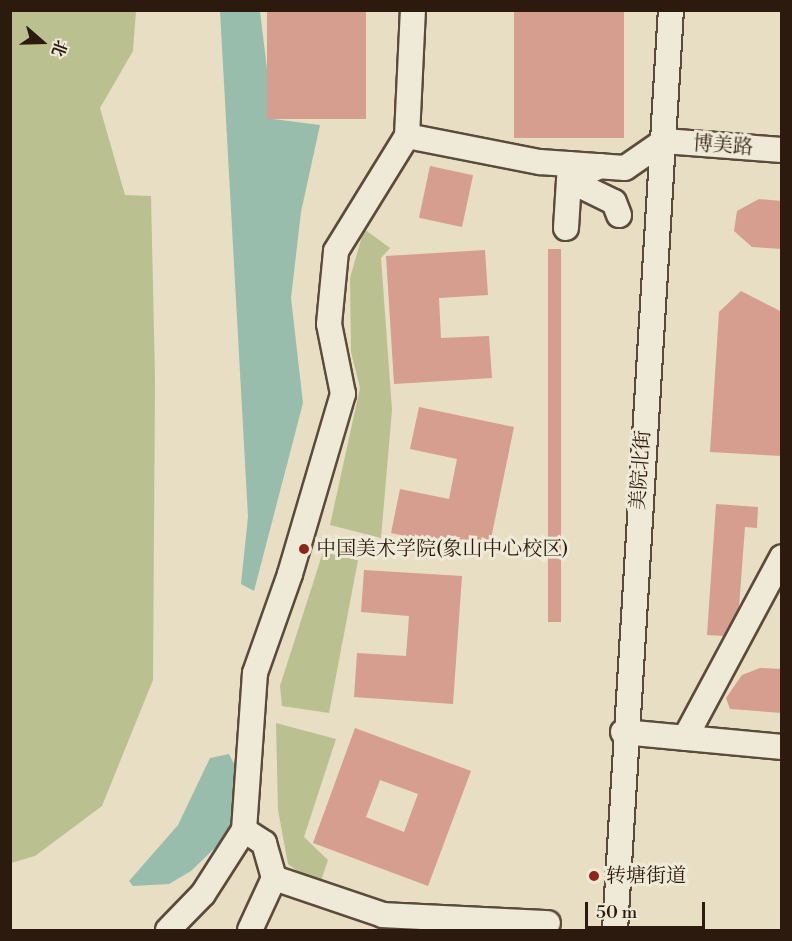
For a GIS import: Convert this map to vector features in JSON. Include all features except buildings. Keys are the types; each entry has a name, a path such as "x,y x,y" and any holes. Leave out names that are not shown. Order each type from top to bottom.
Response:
{"street":[{"path":"168,930 202,894 244,830 255,673 290,574 343,394 328,324 336,251 407,136 413,10"},
{"name":"美院北街","path":"615,930 623,732 671,10"},
{"path":"407,136 570,164 625,168 664,141"},
{"name":"博美路","path":"664,141 782,150"},
{"path":"566,228 570,164"},
{"path":"600,166 584,174 583,187 615,202 619,215"},
{"path":"685,738 782,557"},
{"path":"623,732 782,747"},
{"path":"244,830 264,843 274,878 250,930"},
{"path":"274,878 383,915 548,923"}],"shaded area":[{"path":"11,10 136,11 133,51 100,108 125,195 151,196 155,379 153,680 102,806 35,856 11,863"},
{"path":"220,11 260,11 273,119 320,125 301,212 291,298 303,403 254,591 241,584 248,517"},
{"path":"364,229 390,248 381,258 392,410 381,538 330,525 360,388 351,352 350,278"},
{"path":"323,552 358,560 329,713 282,706 280,686"},
{"path":"276,723 336,739 304,837 328,860 319,887 288,864 278,810"},
{"path":"229,754 236,768 234,805 230,827 219,844 191,871 169,884 133,886 129,881 178,825 210,758"}],"place":[{"name":"中国美术学院(象山中心校区)","path":"304,549"},
{"name":"转塘街道","path":"594,876"}]}
